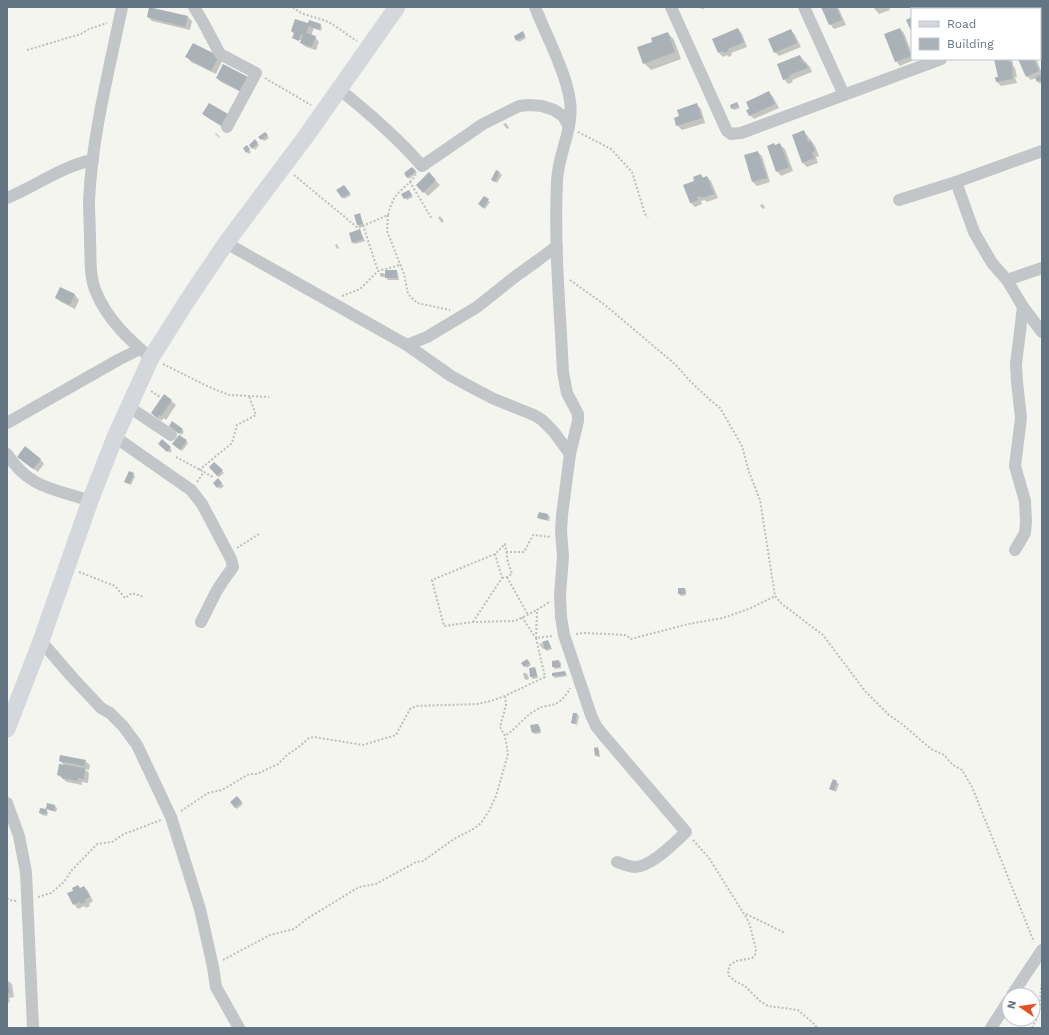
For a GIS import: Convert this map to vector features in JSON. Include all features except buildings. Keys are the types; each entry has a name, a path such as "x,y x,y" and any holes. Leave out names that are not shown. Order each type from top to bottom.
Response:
{"street":[{"path":"122,7 109,67 93,160 89,202 91,267 95,290 106,311 123,333 146,354"},
{"path":"194,7 204,22 220,54 256,73 227,127"},
{"path":"7,729 41,641 90,501 115,437 129,407 146,354 185,304 226,243 284,166 397,7"},
{"path":"535,7 566,83 570,107 568,126 558,173 556,221 563,372 568,393 578,414 578,421 570,454 562,515 561,531 564,557 560,595 564,635 596,726 686,832 656,858 644,866 635,867 617,862"},
{"path":"671,7 727,131 736,135 937,60"},
{"path":"804,7 844,95"},
{"path":"339,89 403,144 422,166 483,124 519,106 542,106 554,110 563,116 568,126"},
{"path":"899,200 956,182 1042,151"},
{"path":"7,198 32,187 68,167 93,160"},
{"path":"956,182 974,232 982,246 992,263 1007,280 1023,307 1042,332"},
{"path":"226,243 407,345 451,376 542,420 554,432 570,454"},
{"path":"407,345 427,337 477,308 556,246"},
{"path":"1007,280 1042,268"},
{"path":"1015,550 1025,533 1026,522 1025,501 1015,466 1021,418 1016,382 1016,364 1023,307"},
{"path":"7,423 118,360 146,354"},
{"path":"129,407 171,435"},
{"path":"115,437 191,490 202,504 228,554 233,567 219,586 200,622"},
{"path":"7,454 14,465 26,477 41,485 90,501"},
{"path":"41,641 101,708 110,713 123,726 137,745 170,817 200,909 212,960 216,987 239,1028"},
{"path":"7,803 19,836 26,872 33,1028"},
{"path":"1017,987 1041,952"},
{"path":"990,1028 1001,1012"}],"path":[{"path":"294,7 304,15 327,22 368,47"},
{"path":"27,50 81,34 88,29 120,19"},
{"path":"256,73 322,112"},
{"path":"568,126 611,149 632,172 645,214 648,217"},
{"path":"284,166 358,228 388,215"},
{"path":"432,219 410,182 391,202 387,231 404,274 408,294 417,303 448,309 461,318"},
{"path":"363,226 378,271"},
{"path":"557,264 570,281 605,306 676,365 690,381 720,408 742,446 749,472 760,500 775,596 782,604 823,635 865,692 889,715 931,749 944,755 953,765 962,770 972,787 1028,928 1041,952"},
{"path":"334,303 341,296 360,289 378,271 400,265"},
{"path":"146,354 207,386 229,395 269,397"},
{"path":"199,470 232,443 237,425 256,414 249,396"},
{"path":"176,456 213,477"},
{"path":"191,490 204,472"},
{"path":"506,552 524,552 533,535 552,537 561,531"},
{"path":"228,554 259,534"},
{"path":"473,622 502,578 508,577 512,574 505,544 495,554 432,580 444,626 473,622 515,621 537,610 560,595"},
{"path":"495,554 502,578"},
{"path":"67,567 115,586 125,598 132,593 144,597"},
{"path":"508,577 528,615"},
{"path":"536,638 585,633 626,635 631,639 688,624 723,618 752,608 775,596"},
{"path":"7,898 9,900 23,902 51,893 64,882 72,870 97,844 112,842 124,834 147,824 170,817 208,794 222,790 249,774 257,774 278,764 309,738 314,737 363,745 396,735 410,709 416,706 477,704 505,696 545,677 536,638 537,610"},
{"path":"522,618 536,638"},
{"path":"504,736 540,708 555,704 567,695 577,674"},
{"path":"212,960 223,960 270,935 294,930 308,918 359,887 376,884 416,862 423,860 454,839 476,828 489,811 496,796 508,754 504,736 500,727 506,706 505,696"},
{"path":"686,832 709,858 745,913 749,922 756,949 755,955 752,958 736,961 730,965 728,971 729,976 745,986 760,1001 768,1006 798,1010 817,1028"},
{"path":"745,913 785,933"},
{"path":"1032,1028 1039,1011 1042,983"}]}
